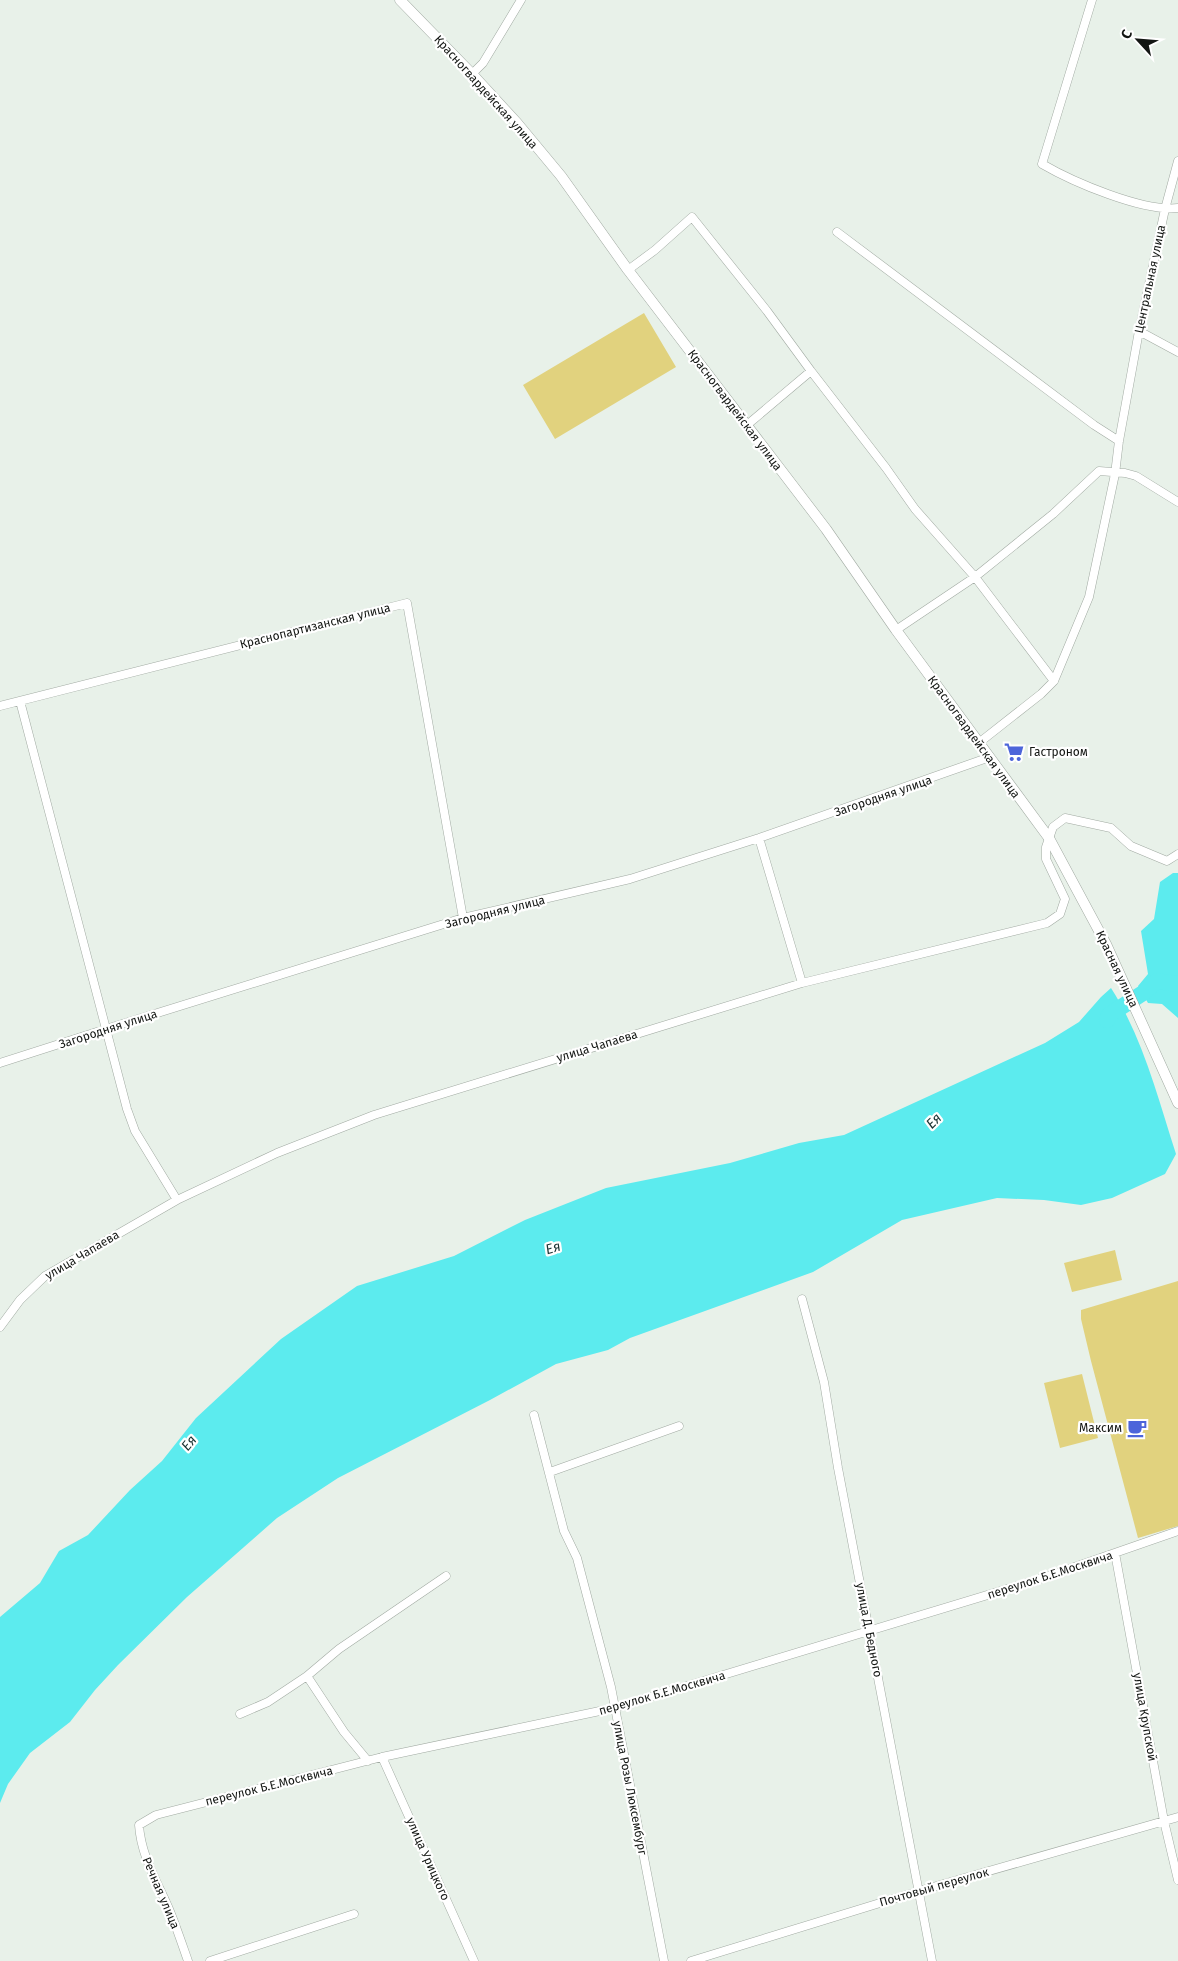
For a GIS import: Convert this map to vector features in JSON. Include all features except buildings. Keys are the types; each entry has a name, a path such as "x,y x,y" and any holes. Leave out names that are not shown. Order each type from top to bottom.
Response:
{"street":[{"name":"Красногвардейская улица","path":"400,0 517,123 561,176 628,270 826,529 896,630 1049,838"},
{"path":"472,74 483,63 521,0"},
{"name":"Центральная улица","path":"980,742 1041,694 1054,681 1089,596 1115,474 1118,442 1165,209 1122,198 1084,185 1042,164 1092,0"},
{"path":"1178,161 1165,209 1178,208"},
{"path":"628,270 655,250 692,217 767,311 915,509 975,577 1054,681"},
{"path":"837,232 1118,442"},
{"path":"1139,332 1178,352"},
{"path":"747,425 811,371"},
{"path":"896,630 975,577 1053,514 1099,471 1136,476 1178,502"},
{"name":"Краснопартизанская улица","path":"0,706 407,603 463,918"},
{"path":"20,701 127,1109 135,1132 177,1200"},
{"name":"Загородняя улица","path":"0,1063 463,918 630,879 759,838 990,757"},
{"path":"1049,838 1053,826 1065,818 1111,828 1131,846 1167,861 1178,854"},
{"path":"759,838 802,982"},
{"name":"улица Чапаева","path":"0,1327 20,1300 44,1276 177,1200 277,1153 374,1115 802,982 1046,923 1060,914 1065,899 1046,859 1046,847 1049,838"},
{"name":"Красная улица","path":"1049,838 1106,944 1178,1103"},
{"name":"улица Д. Бедного","path":"802,1300 824,1382 838,1468 932,1961"},
{"name":"улица Розы Люксембург","path":"534,1415 564,1531 577,1558 611,1687 664,1961"},
{"path":"550,1472 679,1426"},
{"name":"переулок Б.Е.Москвича","path":"139,1825 156,1815 382,1757 614,1708 1037,1580 1178,1531"},
{"name":"улица Крупской","path":"1116,1553 1164,1820 1178,1880"},
{"path":"240,1714 268,1702 307,1676 339,1649 446,1576"},
{"path":"307,1676 344,1732 368,1761"},
{"name":"улица Урицкого","path":"382,1757 474,1961"},
{"name":"Почтовый переулок","path":"691,1961 919,1891 1178,1817"},
{"name":"Речная улица","path":"139,1825 140,1841 151,1872 169,1910 188,1961"},
{"path":"210,1961 354,1914"}],"shaded area":[{"path":"644,313 676,367 555,439 523,385"},
{"path":"1115,1250 1122,1280 1072,1292 1064,1263"},
{"path":"1178,1281 1178,1526 1138,1538 1091,1361 1081,1319 1081,1310"},
{"path":"1082,1374 1098,1438 1060,1448 1044,1383"}],"water":[{"path":"1173,873 1178,873 1178,1018 1162,1004 1148,1003 1138,986 1148,974 1141,931 1154,919 1160,882"},
{"path":"1111,988 1141,1048 1176,1154 1165,1174 1112,1198 1081,1205 1044,1200 997,1198 902,1220 813,1272 630,1338 608,1350 556,1364 338,1478 277,1518 187,1597 118,1665 70,1722 30,1753 8,1784 0,1803 0,1617 40,1583 59,1551 88,1535 130,1490 162,1461 196,1418 281,1339 357,1286 454,1256 525,1220 606,1188 730,1163 799,1143 844,1135 1045,1043 1079,1022"}],"waterway":[{"name":"Ея","path":"1107,1020 1109,1015 1143,993 1157,981 1178,984"}],"place":[{"name":"Гастроном","path":"1014,752"},
{"name":"Максим","path":"1137,1428"}]}
